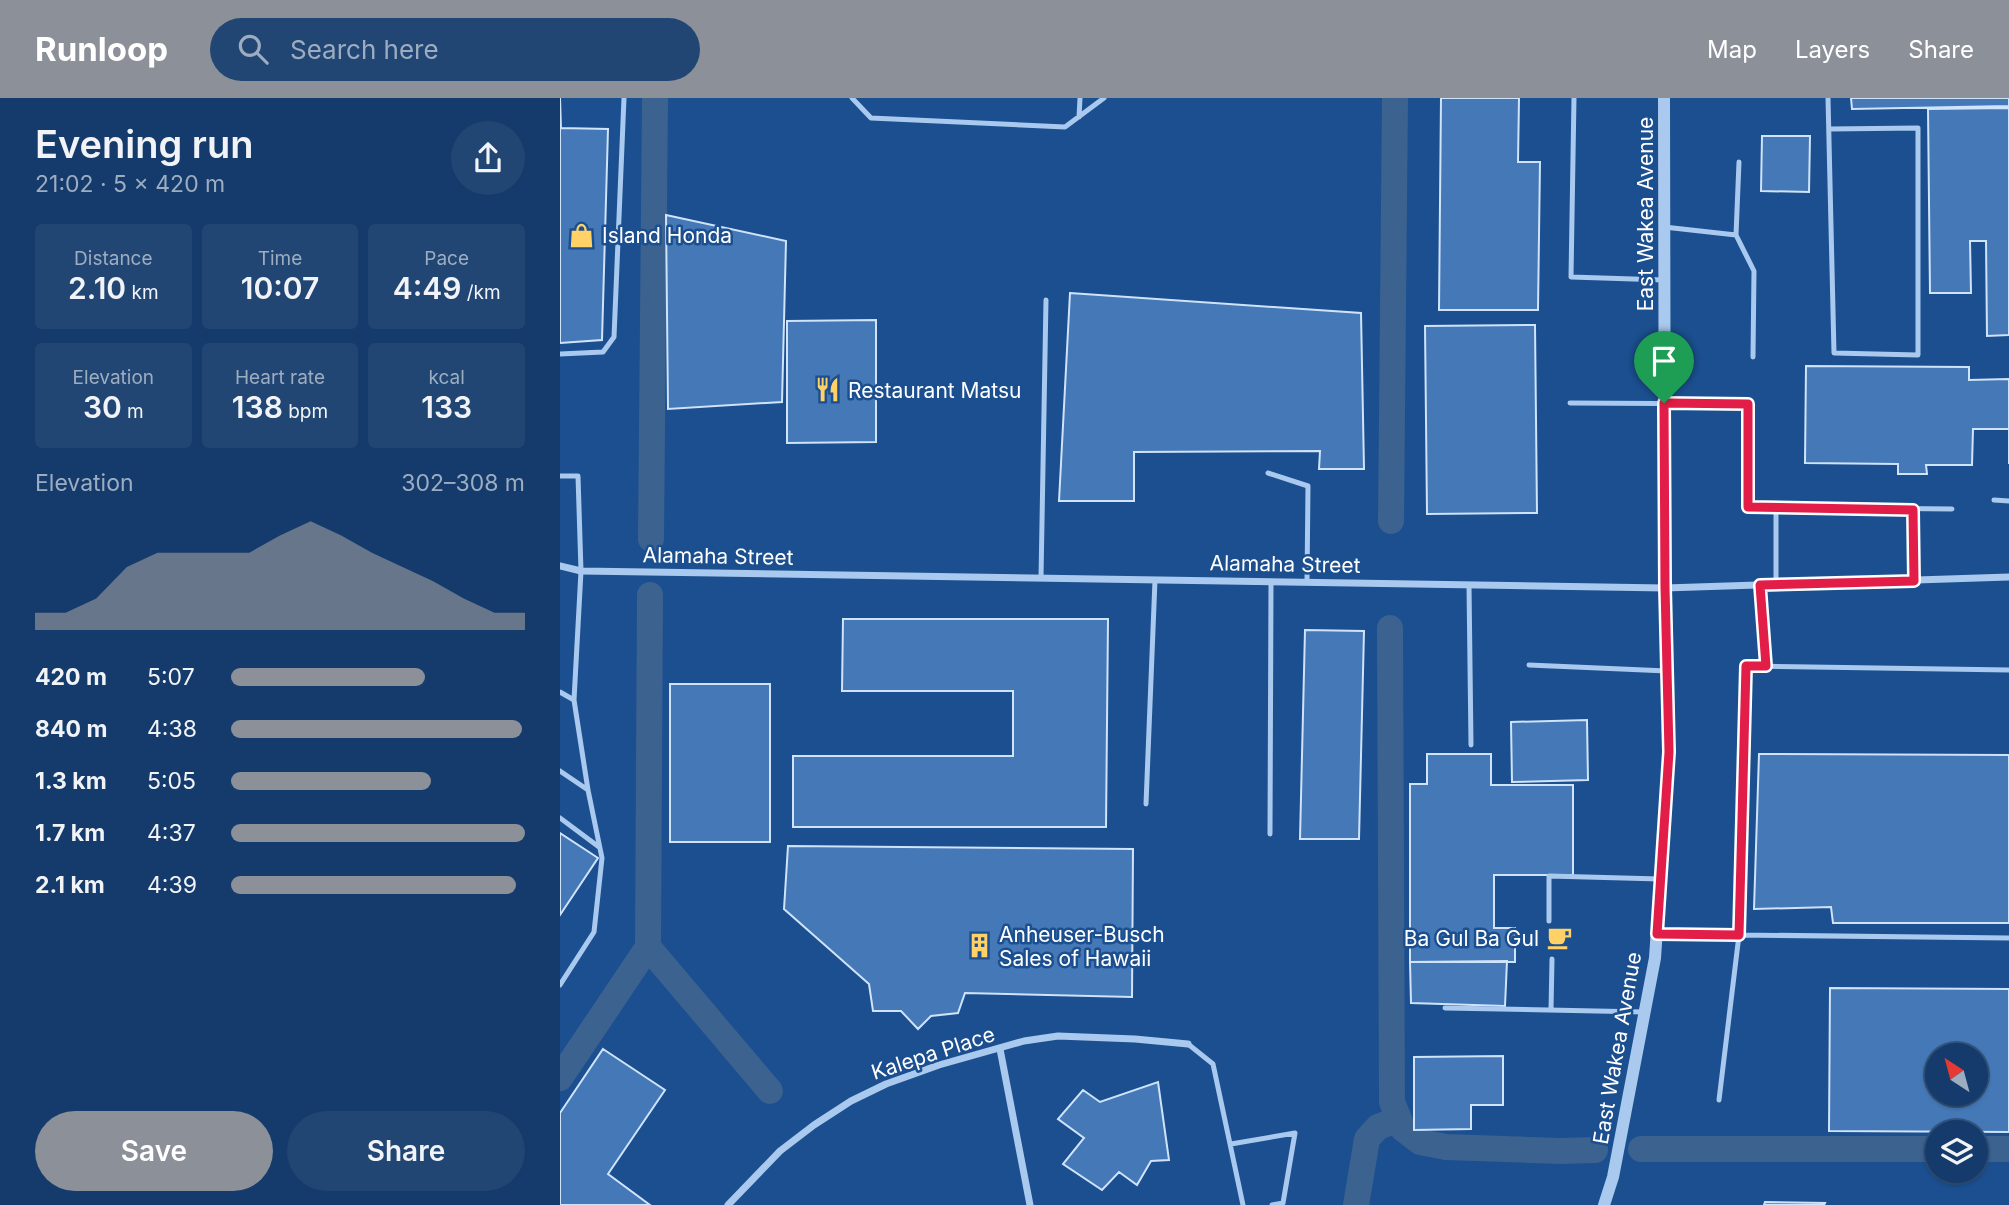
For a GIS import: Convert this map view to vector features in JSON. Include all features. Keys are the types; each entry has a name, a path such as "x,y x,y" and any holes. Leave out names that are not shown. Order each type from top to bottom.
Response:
{"street":[{"name":"East Wakea Avenue","path":"1604,1205 1613,1177 1655,958 1669,752 1665,587 1664,98"},
{"name":"Alamaha Street","path":"560,566 581,571 1665,587 2009,577"},
{"name":"Kalepa Place","path":"728,1205 780,1151 851,1101 886,1084 1024,1041 1058,1036 1188,1044"},
{"path":"1000,1049 1030,1205"}],"lane":[{"path":"560,354 603,352 614,337 624,98"},
{"path":"852,98 871,118 1065,127 1104,98"},
{"path":"1079,117 1080,98"},
{"path":"1574,98 1571,277 1664,280"},
{"path":"1828,98 1834,353 1918,355 1918,128 1830,129"},
{"path":"1739,162 1737,235 1755,271 1753,357"},
{"path":"1664,226 1737,235"},
{"path":"1041,578 1046,300"},
{"path":"1570,403 1748,404 1748,507 1952,509"},
{"path":"1268,473 1308,486 1307,582"},
{"path":"560,476 578,475 581,571 574,700 601,858 594,932 560,985"},
{"path":"1994,500 2009,501"},
{"path":"1776,508 1776,585"},
{"path":"1913,510 1914,581"},
{"path":"1146,804 1155,580"},
{"path":"1269,834 1271,582"},
{"path":"1469,585 1471,746"},
{"path":"1760,585 1766,666"},
{"path":"1529,666 1667,671"},
{"path":"1719,1100 1739,935 1746,666 2009,670"},
{"path":"560,692 574,700"},
{"path":"560,771 588,790"},
{"path":"560,818 599,847"},
{"path":"1549,921 1549,876 1660,879"},
{"path":"1657,934 2009,938"},
{"path":"1551,1010 1552,959"},
{"path":"1445,1008 1645,1012"},
{"path":"1188,1044 1213,1064 1243,1205"},
{"path":"1231,1144 1295,1133 1283,1203 1272,1205"}],"building":[{"name":"Island Honda","path":"560,98 561,128 608,129 602,340 560,343"},
{"path":"1441,98 1519,98 1518,162 1540,162 1538,310 1439,310"},
{"path":"1851,98 2009,98 2009,106 1852,109"},
{"path":"2009,108 2009,335 1987,336 1986,241 1970,241 1971,293 1930,293 1928,109"},
{"path":"1762,136 1810,136 1809,192 1761,191"},
{"path":"666,215 786,241 782,402 668,409"},
{"path":"1070,293 1361,313 1364,469 1319,469 1320,451 1134,452 1134,501 1059,501"},
{"path":"876,320 876,442 787,443 787,321"},
{"path":"1535,325 1537,513 1427,514 1425,326"},
{"path":"1806,366 1969,367 1969,380 2009,379 2009,429 1973,429 1972,465 1926,465 1927,474 1898,474 1898,464 1805,463"},
{"path":"843,619 1108,619 1106,827 793,827 793,756 1013,756 1013,691 842,691"},
{"path":"1305,630 1364,631 1359,839 1300,839"},
{"path":"670,684 770,684 770,842 670,842"},
{"path":"1587,720 1588,780 1512,782 1511,722"},
{"path":"1427,754 1491,754 1491,785 1573,785 1573,875 1494,875 1494,928 1515,928 1515,962 1410,962 1410,784 1427,784"},
{"path":"1759,754 2009,755 2009,923 1833,923 1831,907 1754,909"},
{"path":"560,833 598,858 560,915"},
{"name":"Anheuser-Busch Sales of Hawaii","path":"788,846 1133,849 1132,997 965,993 958,1013 931,1016 918,1029 901,1011 873,1011 869,984 784,909"},
{"path":"1507,961 1505,1006 1411,1003 1410,962"},
{"path":"1830,988 2009,989 2009,1132 1988,1132 1988,1120 1925,1120 1925,1132 1829,1131"},
{"path":"603,1049 665,1090 608,1174 650,1205 560,1205 560,1113"},
{"path":"1503,1056 1503,1105 1471,1105 1471,1129 1414,1130 1414,1057"},
{"path":"1158,1082 1169,1160 1151,1161 1137,1185 1119,1172 1102,1190 1063,1164 1084,1138 1058,1119 1083,1090 1100,1102"},
{"path":"1765,1202 1825,1203 1764,1205"}],"waterway":[{"path":"651,539 655,98"},
{"path":"1391,521 1395,98"},
{"path":"560,1078 648,947 650,595"},
{"path":"1390,628 1392,1102 1403,1129 1420,1142 1446,1147 1595,1150"},
{"path":"648,947 770,1091"},
{"path":"1356,1205 1367,1139 1378,1127 1399,1119"},
{"path":"1641,1149 1925,1149"},
{"path":"1988,1149 2009,1149"}],"place":[{"name":"Island Honda","path":"582,235"},
{"name":"Restaurant Matsu","path":"828,390"},
{"name":"Ba Gul Ba Gul","path":"1559,938"},
{"name":"Anheuser-Busch Sales of Hawaii","path":"979,946"}],"route":[{"path":"1664,403 1748,404 1748,507 1913,510 1914,581 1760,585 1766,666 1746,666 1739,935 1657,934 1669,752 1664,403"}]}
